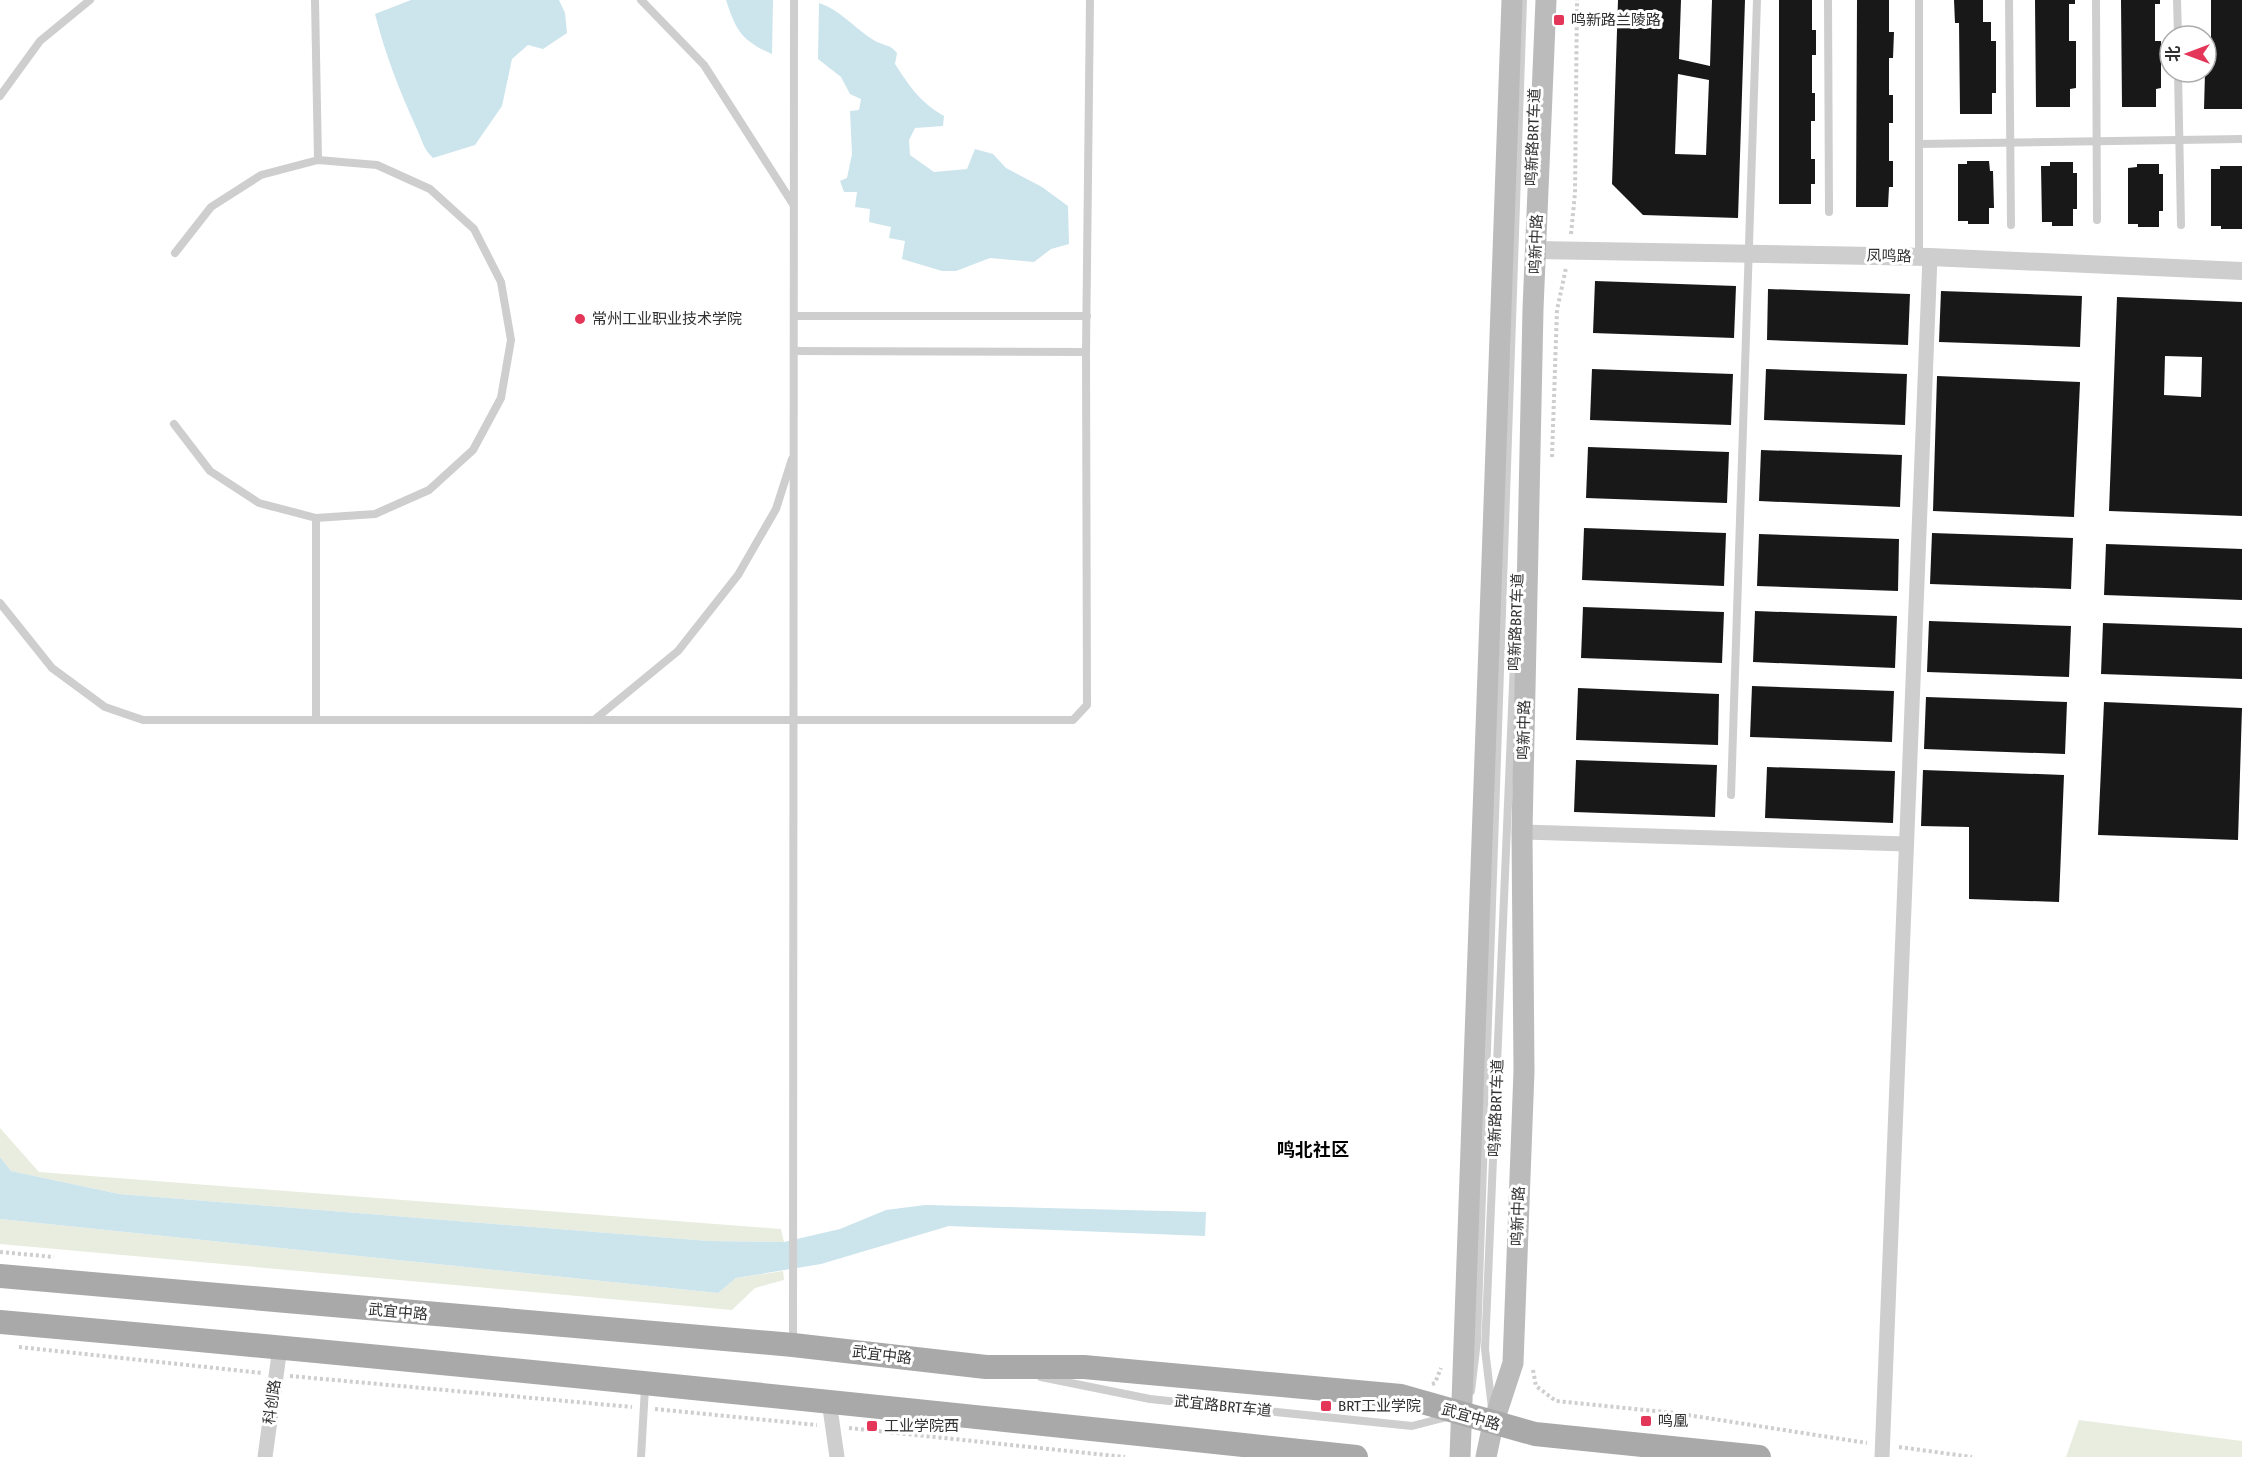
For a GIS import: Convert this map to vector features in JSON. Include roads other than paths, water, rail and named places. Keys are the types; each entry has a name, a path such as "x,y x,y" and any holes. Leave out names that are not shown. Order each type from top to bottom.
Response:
{"main road":[{"path":"1460,1457 1512,0"},
{"name":"鸣新中路","path":"1486,1457 1493,1424 1513,1363 1524,1071 1522,832 1536,250 1546,0"},
{"name":"武宜中路","path":"0,1276 793,1345 986,1367 1084,1367 1401,1396 1493,1424 1536,1434 1759,1457"},
{"path":"0,1322 829,1401 1356,1457"}],"street":[{"name":"凤鸣路","path":"1536,250 1924,256 2242,271"},
{"path":"1882,1451 1906,844 1924,256"},
{"path":"1522,832 1906,844"},
{"name":"科创路","path":"265,1457 280,1347"},
{"path":"829,1401 837,1457"}],"lane":[{"path":"0,96 40,41 90,0"},
{"path":"315,0 318,160"},
{"path":"641,0 704,64 794,205"},
{"path":"793,1345 795,1278 794,0"},
{"path":"0,603 52,668 105,707 143,720 1073,720 1088,705 1086,352 1090,0"},
{"name":"鸣新路BRT车道","path":"1460,1414 1468,1403 1474,1382 1477,1341 1523,0"},
{"name":"鸣新路BRT车道","path":"1518,582 1536,0"},
{"path":"1731,795 1751,254 1757,0"},
{"path":"1828,0 1829,212"},
{"path":"1919,0 1919,144 1924,256"},
{"path":"2009,0 2011,225"},
{"path":"2096,0 2097,220"},
{"path":"2177,0 2178,24"},
{"path":"2178,84 2181,225"},
{"path":"1919,144 2242,139"},
{"path":"174,424 210,471 259,504 316,518 375,514 429,490 473,450 501,398 511,340 501,282 474,229 430,189 376,165 318,160 261,175 212,207 175,253"},
{"path":"794,315 1088,315"},
{"path":"794,351 1086,352"},
{"path":"594,720 678,651 738,575 776,509 794,452"},
{"path":"316,518 316,720"},
{"name":"鸣新路BRT车道","path":"1493,1424 1485,1349 1516,606"},
{"path":"641,1457 645,1383"}],"water":[{"path":"411,0 559,0 565,13 567,33 543,49 528,45 512,59 502,106 475,145 433,158 423,144 398,85 375,14"},
{"path":"726,0 773,0 772,54 742,34 733,20"},
{"path":"819,3 835,10 877,42 895,50 897,53 895,64 911,87 928,105 944,116 943,126 915,128 909,140 910,155 934,172 967,169 975,149 993,154 1006,168 1042,187 1068,206 1069,244 1051,249 1034,262 990,258 956,271 942,271 902,259 905,241 889,238 891,227 869,222 870,209 855,207 857,192 844,192 840,181 847,178 852,154 850,111 859,110 861,99 850,94 841,77 818,59"},
{"path":"0,1157 11,1171 119,1194 709,1241 784,1242 840,1229 886,1210 925,1205 1206,1212 1205,1236 949,1226 821,1264 736,1278 718,1293 0,1219"}],"place":[{"name":"鸣新路兰陵路","path":"1559,20"},
{"name":"常州工业职业技术学院","path":"580,319"},
{"name":"BRT工业学院","path":"1326,1406"},
{"name":"鸣凰","path":"1646,1421"},
{"name":"工业学院西","path":"872,1426"}],"district":[{"name":"鸣北社区","path":"1313,1150"}]}
